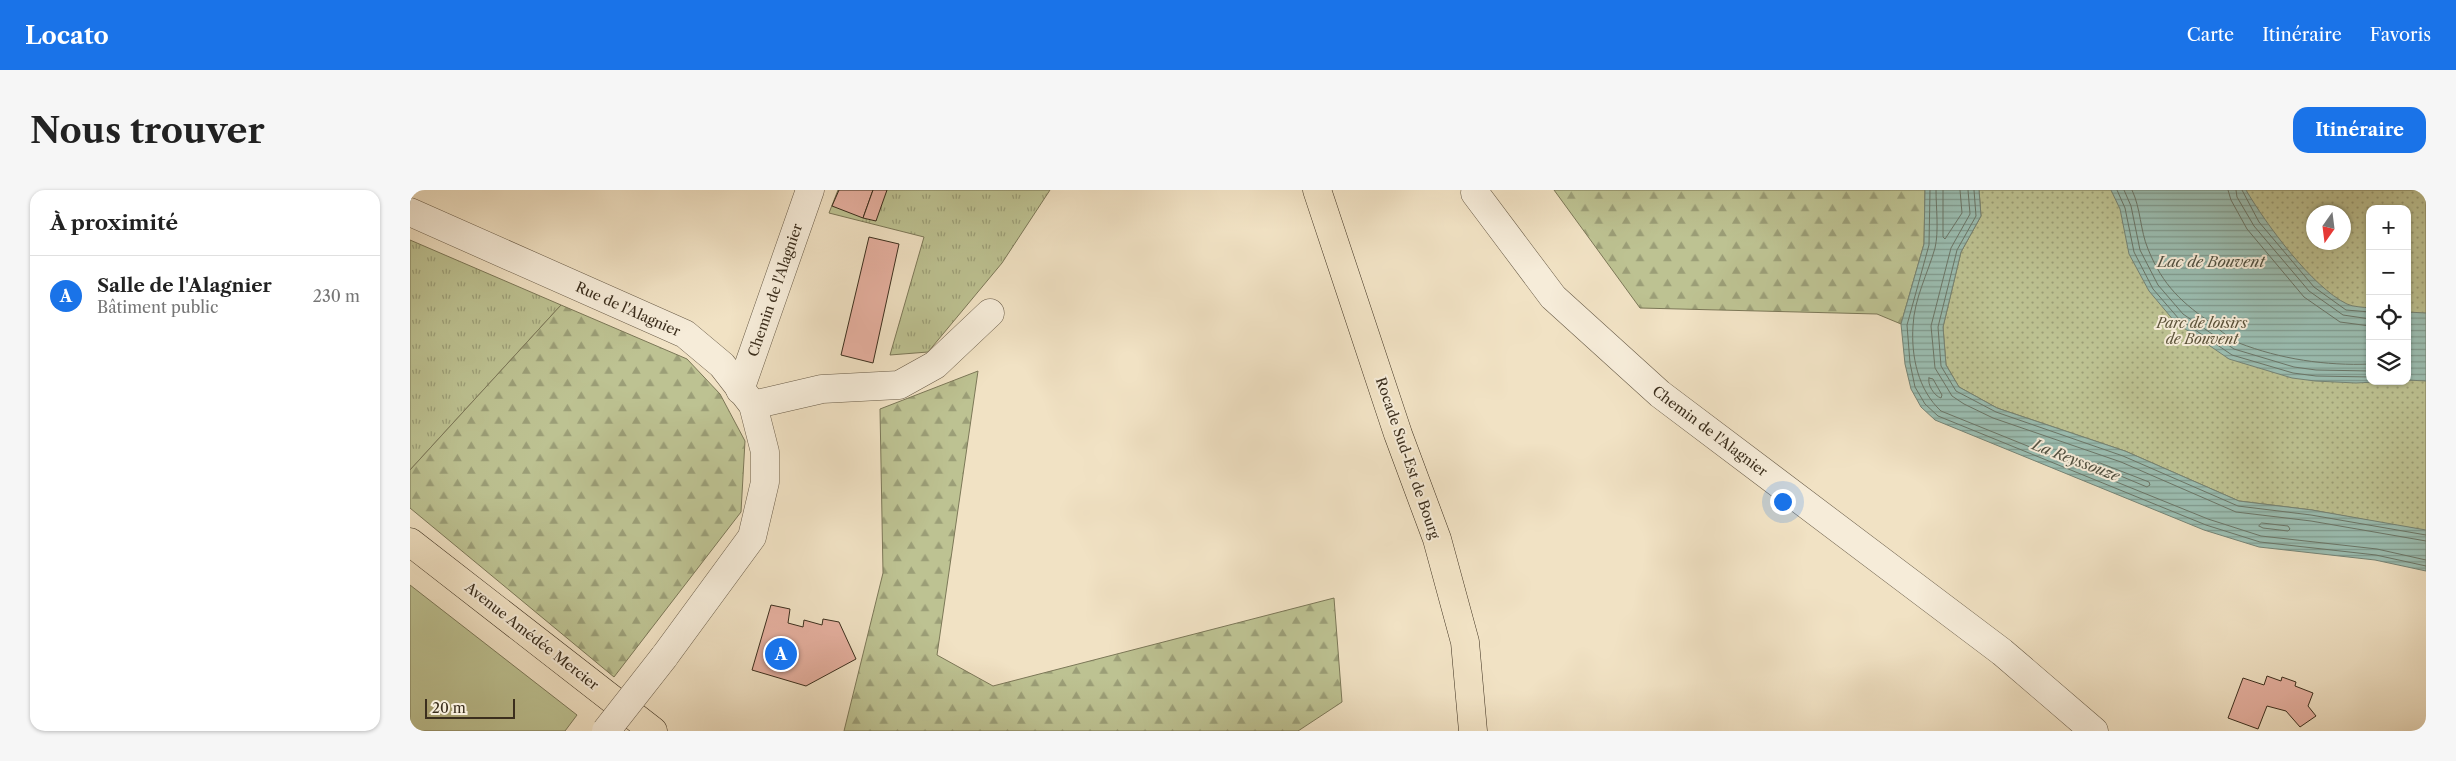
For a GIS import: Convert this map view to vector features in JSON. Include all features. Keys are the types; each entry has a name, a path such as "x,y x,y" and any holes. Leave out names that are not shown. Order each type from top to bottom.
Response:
{"main road":[{"name":"Rocade Sud-Est de Bourg","path":"1317,190 1398,434 1437,539 1464,642 1473,731"},
{"name":"Avenue Amédée Mercier","path":"410,542 653,731"}],"street":[{"name":"Chemin de l'Alagnier","path":"747,397 810,190"},
{"name":"Chemin de l'Alagnier","path":"1475,193 1553,297 1660,394 2002,652 2094,731"},
{"name":"Rue de l'Alagnier","path":"410,212 685,334 722,364 747,397 765,452 765,482 752,537 664,657 606,731"},
{"path":"747,397 822,389 898,385 935,365 990,313"}],"green space":[{"path":"838,190 1050,190 1002,263 928,352 890,355 924,237 829,213"},
{"path":"1554,190 1925,190 1924,244 1901,324 1877,314 1640,308"},
{"name":"Parc de loisirs de Bouvent","path":"1979,190 2426,190 2426,531 2312,510 2239,501 2125,451 1997,408 1959,387 1946,365 1943,327 1961,252 1981,216"},
{"path":"410,240 561,305 410,470"},
{"path":"561,305 687,359 720,394 745,441 741,512 614,677 410,508 410,470"},
{"path":"978,371 937,655 993,686 1334,598 1342,702 1298,731 844,731 883,573 880,409"},
{"path":"410,585 577,715 565,731 410,731"}],"water":[{"name":"La Reyssouze","path":"1925,190 1979,190 1981,216 1961,252 1943,327 1946,365 1959,387 1997,408 2125,451 2239,501 2312,510 2426,530 2426,571 2375,560 2259,547 2204,530 1935,420 1921,407 1911,389 1905,364 1901,324 1924,244"},
{"name":"Lac de Bouvent","path":"2111,190 2246,190 2278,237 2319,284 2333,296 2347,304 2366,307 2366,382 2315,381 2292,378 2229,359 2175,322 2149,291 2129,254 2120,209"},
{"path":"2411,312 2426,313 2426,381 2411,380"}],"building":[{"path":"839,190 873,190 863,218 832,206"},
{"path":"873,190 887,190 876,221 863,218"},
{"path":"869,237 899,244 873,363 841,355"},
{"path":"771,605 790,609 788,623 803,627 804,620 822,625 823,619 839,622 856,659 806,686 752,670"},
{"path":"2267,676 2281,681 2282,677 2296,682 2295,686 2313,693 2308,706 2316,716 2300,727 2286,711 2267,706 2258,729 2228,718 2243,678 2264,685"}],"place":[{"name":"Salle de l'Alagnier","path":"781,654"}]}
